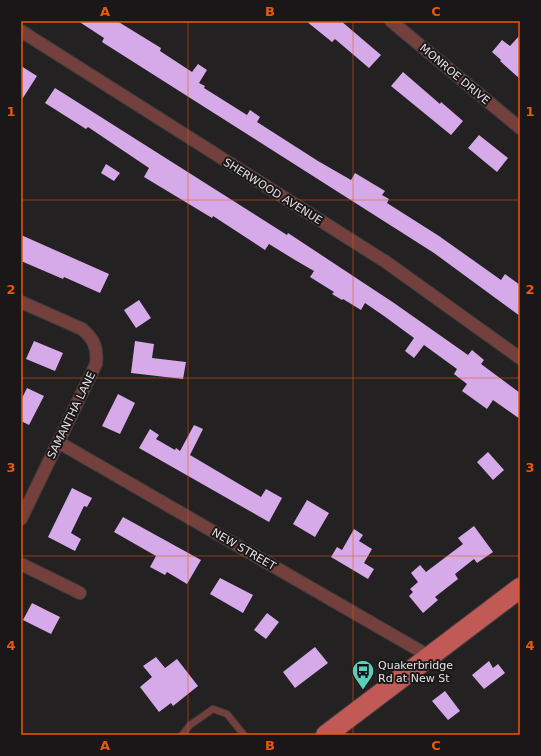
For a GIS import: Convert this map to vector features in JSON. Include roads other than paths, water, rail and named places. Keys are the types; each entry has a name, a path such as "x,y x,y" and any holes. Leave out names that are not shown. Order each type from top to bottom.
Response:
{"main road":[{"path":"326,735 520,588"}],"street":[{"name":"MONROE DRIVE","path":"391,21 520,128"},
{"name":"SHERWOOD AVENUE","path":"21,31 386,262 520,358"},
{"name":"SAMANTHA LANE","path":"21,302 82,329 90,336 95,344 97,354 96,364 21,519"},
{"name":"NEW STREET","path":"58,442 430,656"},
{"path":"21,564 80,593"}],"lane":[{"path":"182,735 190,725 213,710 228,714 244,735"}],"place":[{"name":"Quakerbridge Rd at New St","path":"363,690"}]}
